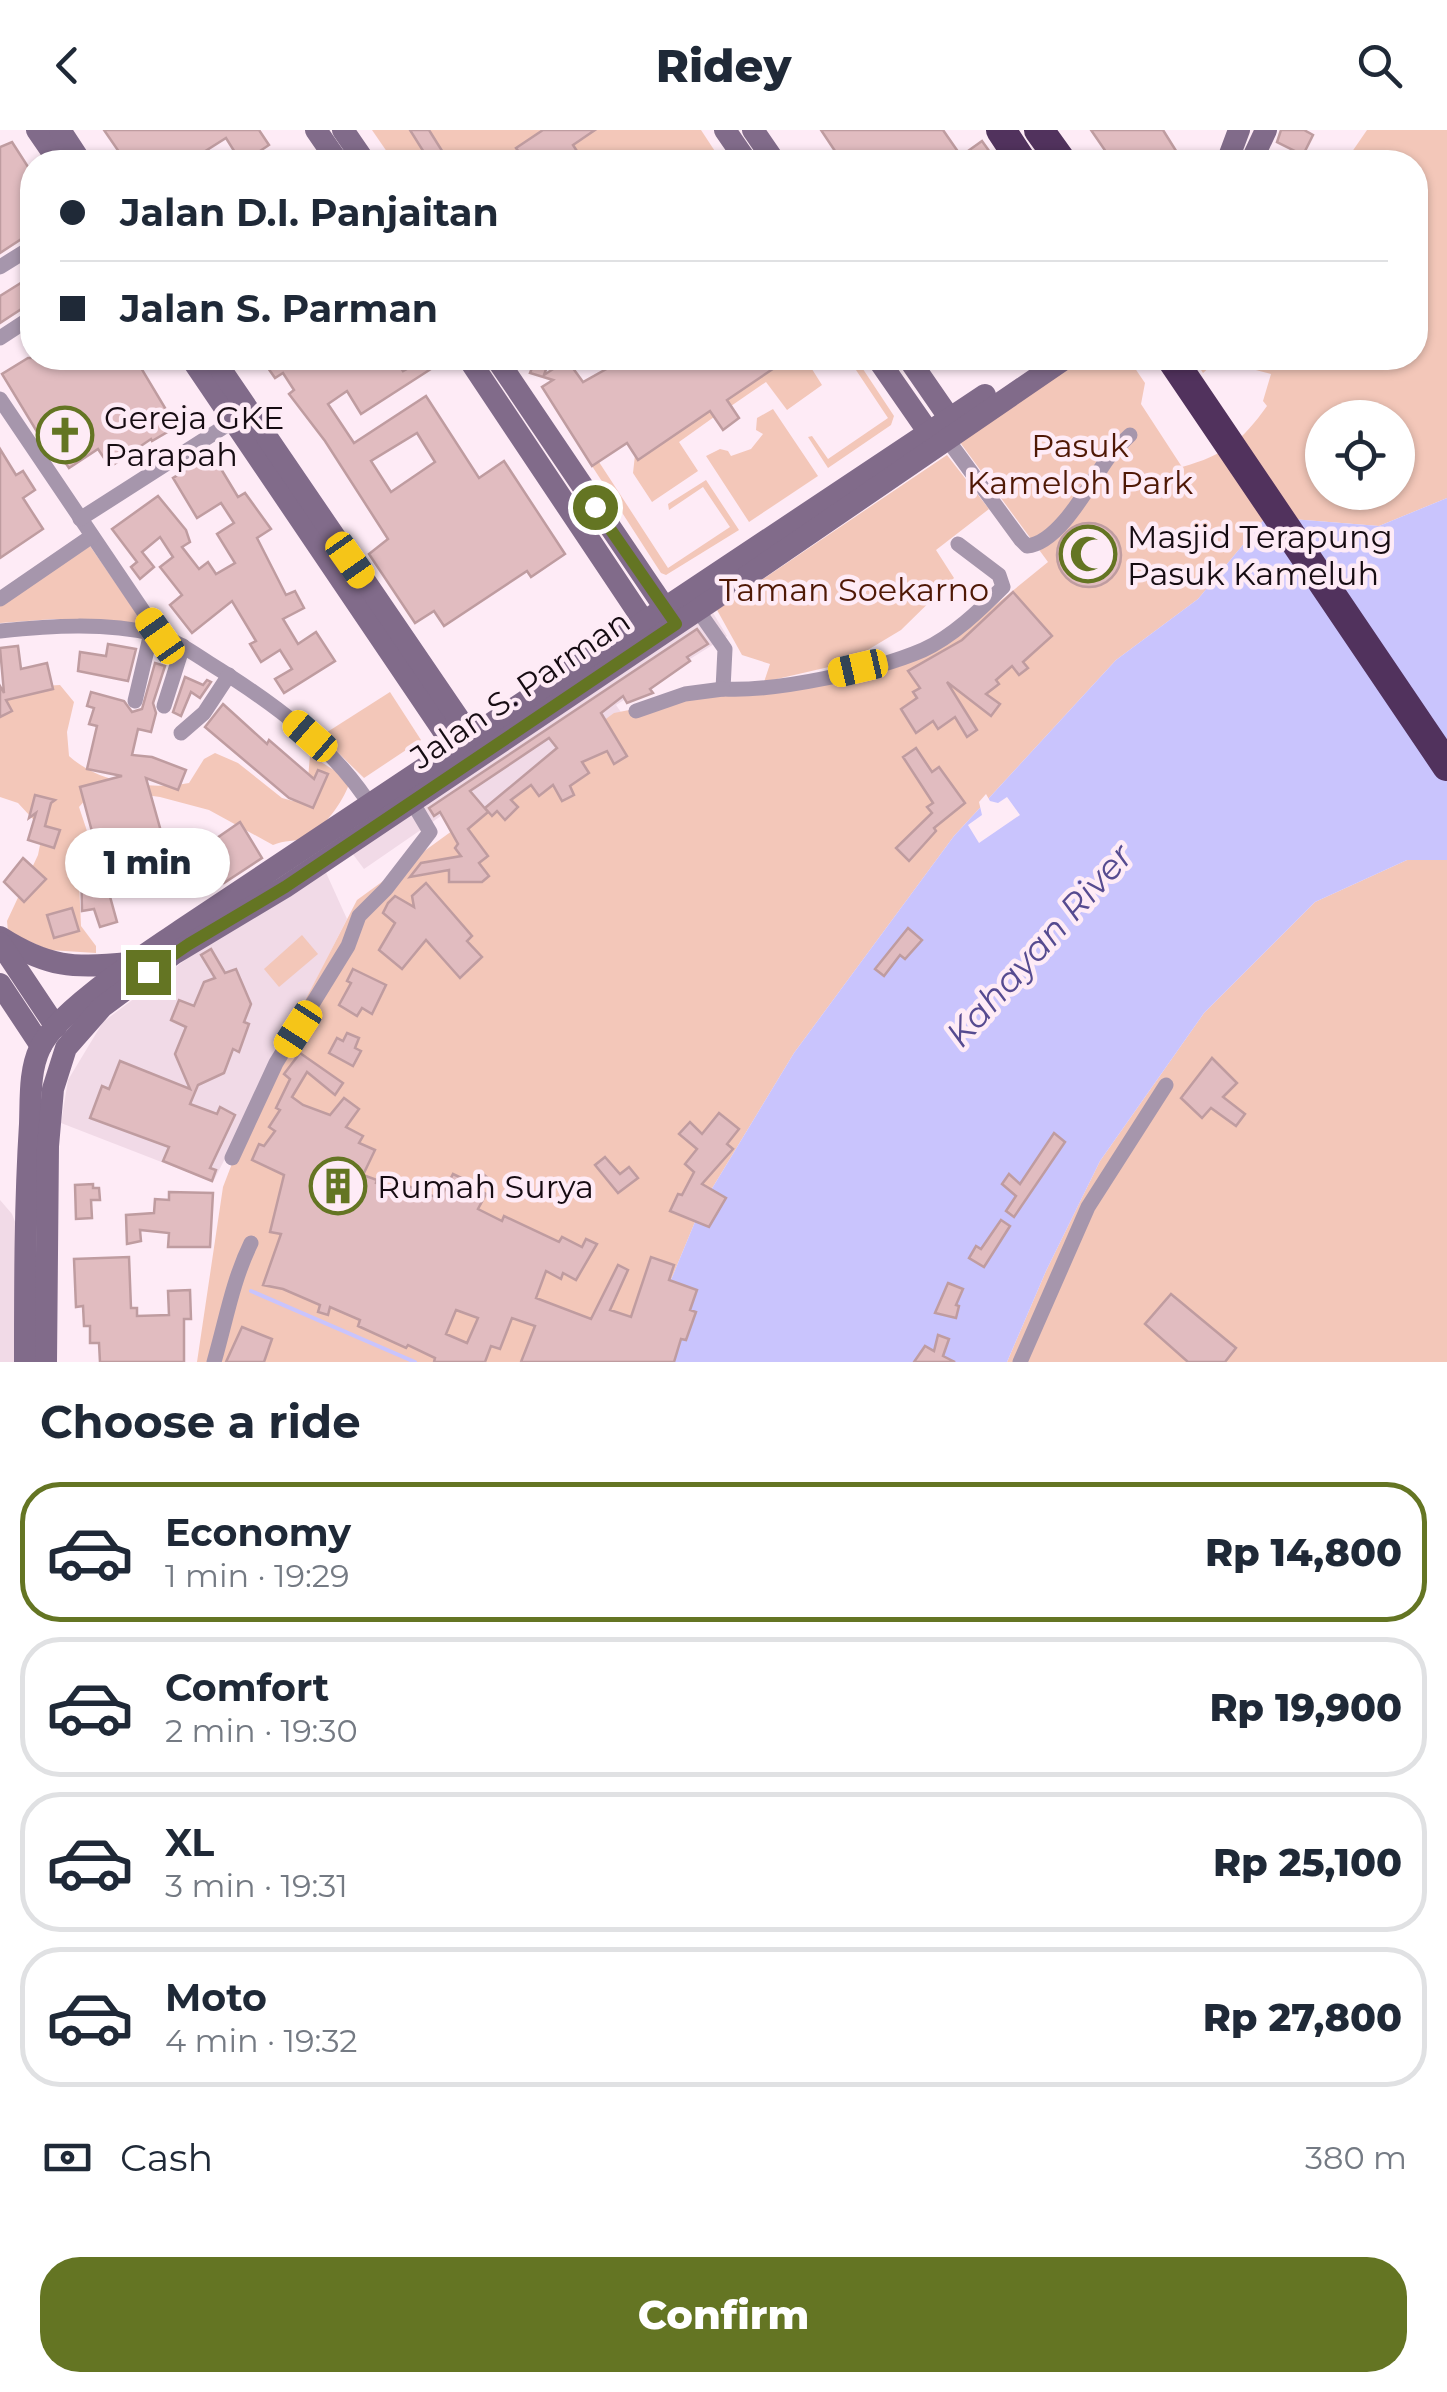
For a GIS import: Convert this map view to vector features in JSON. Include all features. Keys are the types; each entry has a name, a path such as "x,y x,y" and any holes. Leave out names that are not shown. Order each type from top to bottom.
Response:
{"highway":[{"path":"1179,370 1447,766"}],"main road":[{"path":"725,130 749,150"},
{"path":"216,370 271,459 469,751"},
{"path":"476,370 649,630"},
{"path":"504,370 671,617"},
{"path":"889,370 944,433"},
{"path":"914,370 944,433"},
{"name":"Jalan S. Parman","path":"671,617 698,609 944,433 1024,370"},
{"name":"Jalan S. Parman","path":"61,1038 101,985 375,813 944,433 1046,370"},
{"name":"Jalan S. Parman","path":"61,1038 175,953 285,887 375,813 411,800 469,751"},
{"path":"0,940 52,964 94,967 135,962"},
{"path":"0,940 61,1038 36,1186 26,1362"},
{"path":"0,984 41,1046"},
{"path":"41,1046 61,1038"},
{"path":"41,1046 33,1071 46,1362"},
{"path":"0,1186 36,1186"}],"street":[{"path":"0,399 156,634"},
{"path":"80,519 242,415"},
{"path":"944,433 1027,546 1040,544 1078,503 1111,454 1130,435"},
{"path":"0,599 92,536"},
{"path":"636,711 685,694 800,682 925,649 958,628 1004,588 999,576 958,544"},
{"path":"698,609 724,649 723,689"},
{"path":"0,631 96,628 156,634 182,646 284,712 352,778 375,813"},
{"path":"135,701 156,634"},
{"path":"164,706 182,646"},
{"path":"181,732 214,700 229,675"},
{"path":"232,1158 276,1063 348,946 360,916 386,890 430,832 411,800"},
{"path":"1020,1362 1088,1207 1166,1085"},
{"path":"214,1362 231,1290 250,1243"}],"shaded area":[{"path":"710,608 727,636 616,705 632,728 493,830 470,796 364,869 349,849"},
{"path":"323,866 347,919 213,1182 61,1123 68,1080 103,1022 205,945"},
{"path":"0,1200 17,1227 18,1362 0,1362"}],"green space":[{"path":"372,130 701,130 714,150 386,150"},
{"name":"Pasuk Kameloh Park","path":"1367,130 1447,130 1447,498 1379,526 1266,517 1198,599 1116,660 954,836 794,1053 702,1205 637,1362 197,1362 223,1187 264,1080 357,900 614,713 866,673 950,642 1048,562 959,441 1063,370 1136,370 1145,383 1141,404 1182,467 1231,445 1267,406 1263,401 1271,374 1256,370 1428,370 1428,150 1353,150"},
{"path":"771,370 813,370 822,385 787,410 766,382 731,406 727,400"},
{"path":"856,370 864,370 894,416 891,425 828,468 808,437 812,436 828,459 888,418"},
{"path":"773,409 818,476 749,522 706,456 720,449 731,456 751,449 763,434 756,430 757,418"},
{"path":"710,411 714,417 679,442 698,471 652,502 633,473 635,455 642,458"},
{"name":"Taman Soekarno","path":"947,455 989,509 936,550 954,578 901,630 846,663 764,682 770,664 742,655 717,610"},
{"path":"599,462 668,568 730,527 703,487 669,510 668,504 706,480 739,530 666,575 661,573 592,466"},
{"path":"90,546 144,624 54,619 0,623 0,606"},
{"path":"60,685 74,702 67,732 69,756 110,779 158,786 189,783 204,759 215,753 238,763 282,798 293,801 308,779 310,755 349,784 332,814 313,833 273,845 209,810 160,797 96,788 79,807 87,831 87,851 78,860 81,926 96,946 96,953 49,950 8,932 7,921 38,855 43,830 18,803 0,797 0,697 25,687"},
{"path":"390,692 421,740 364,778 321,736"},
{"path":"1407,860 1447,860 1447,1362 1007,1362 1100,1161 1204,1013 1315,902"},
{"path":"302,935 318,954 279,987 264,969"}],"water":[{"name":"Kahayan River","path":"1447,498 1447,860 1407,860 1315,902 1204,1013 1100,1161 1007,1362 637,1362 702,1205 794,1053 954,836 1116,660 1198,599 1266,517 1379,526"}],"pier":[{"path":"986,794 990,801 998,803 1007,797 1020,815 979,843 968,825 982,815 979,802"}],"building":[{"path":"104,130 259,130 269,145 262,150 234,150 226,138 207,150 118,150"},
{"path":"410,130 429,130 442,150 422,150"},
{"path":"543,130 595,130 573,145 576,150 516,148"},
{"path":"821,130 943,130 957,150 834,150"},
{"path":"1091,130 1163,130 1176,150 1105,150"},
{"path":"1281,130 1304,130 1313,135 1306,150 1293,150 1277,142"},
{"path":"982,141 988,150 969,150"},
{"path":"12,142 20,154 20,240 0,253 0,147"},
{"path":"20,284 20,310 0,323 0,296"},
{"path":"20,363 20,370 142,370 171,418 187,408 193,417 110,467 98,449 69,468 51,441 45,445 2,374"},
{"path":"269,370 429,370 361,414 347,391 328,404 354,443 426,396 479,478 504,461 565,554 531,577 527,571 444,626 434,611 415,623 369,554 388,539 325,441 289,394 294,390 283,373 275,378","holes":["417,433 435,462 391,492 371,461"]},
{"path":"574,370 583,382 604,370 771,370 727,400 739,418 723,430 710,411 638,460 627,443 592,466 542,387 553,380 530,373"},
{"path":"0,449 16,475 23,471 35,490 23,498 43,529 0,558"},
{"path":"212,454 238,497 245,493 271,529 257,538 286,595 295,591 304,608 283,619 298,644 316,632 335,661 284,693 275,679 292,669 280,650 261,662 250,644 256,641 232,601 192,633 170,605 182,595 160,567 173,557 160,537 142,552 154,567 140,579 131,567 137,562 112,529 158,496 186,530 190,542 182,547 199,569 208,562 216,574 235,563 217,534 234,523 221,503 197,518 173,478"},
{"name":"Masjid Terapung Pasuk Kameluh","path":"1089,523 1112,532 1121,555 1112,578 1089,587 1066,578 1057,555 1066,532"},
{"path":"1013,592 1052,636 1023,662 1028,668 1019,675 1012,666 996,680 999,684 986,694 1000,704 991,716 947,682 977,730 967,737 955,717 938,729 933,721 916,733 901,709 917,698 913,692 920,688 908,671 962,640"},
{"path":"697,629 708,644 687,657 690,661 650,689 653,693 627,703 623,696 601,713 627,756 614,764 607,751 582,762 589,773 570,786 574,795 562,801 553,785 539,796 531,785 511,800 518,807 505,820 497,811 492,816 485,808 557,748 549,738 470,791 488,812 468,829 488,856 479,863 489,876 482,882 449,882 449,870 410,877 421,863 461,856 440,812 434,816 429,808"},
{"path":"108,644 136,649 128,681 78,671 80,652 106,656"},
{"path":"18,646 21,669 47,663 53,689 6,700 12,711 0,717 0,686 4,693 0,648"},
{"path":"155,663 165,666 153,703 156,713 151,732 138,729 132,755 152,757 186,770 178,790 146,778 164,842 155,844 162,868 197,852 203,861 189,870 193,881 149,890 147,882 109,893 117,922 100,927 94,909 82,911 81,859 98,854 80,787 122,776 87,769 97,726 89,724 94,708 87,706 91,692 124,701 132,712 142,709"},
{"path":"185,677 203,685 207,680 211,682 200,698 191,692 181,716 173,712"},
{"path":"223,704 314,779 318,770 328,774 313,808 289,798 205,727"},
{"path":"916,748 932,772 939,767 965,803 934,828 936,831 909,861 896,848 932,813 927,807 933,803 903,757"},
{"path":"35,795 55,800 45,826 60,830 54,848 28,840 36,813 29,818"},
{"path":"240,822 262,858 224,883 207,856 221,846 217,838"},
{"path":"23,858 46,879 24,902 4,882"},
{"path":"426,883 472,936 467,941 482,957 460,978 426,940 402,969 379,950 395,923 383,913 388,903 395,896 414,907 412,896"},
{"path":"72,908 79,931 54,938 47,915"},
{"path":"908,928 922,940 905,959 900,955 884,976 875,969"},
{"path":"211,949 225,973 236,969 251,1004 239,1052 233,1049 224,1073 198,1085 190,1104 217,1114 220,1107 235,1115 210,1168 216,1170 212,1181 163,1161 169,1147 90,1118 102,1086 109,1089 120,1061 190,1089 175,1054 186,1027 171,1020 179,1000 194,1006 204,982 215,978 201,955"},
{"path":"353,969 386,985 372,1014 362,1008 357,1016 339,1005 351,983 347,981"},
{"path":"347,1033 359,1038 355,1048 361,1051 353,1066 329,1053 337,1038 343,1041"},
{"path":"300,1053 343,1083 335,1095 307,1072 292,1097 330,1115 344,1098 359,1109 346,1127 363,1136 359,1143 375,1150 363,1175 377,1180 376,1183 398,1189 401,1183 440,1199 453,1174 474,1184 482,1173 490,1180 481,1191 486,1194 478,1209 502,1221 504,1216 559,1242 562,1237 582,1247 586,1239 597,1244 576,1280 563,1273 561,1279 546,1271 536,1298 591,1319 618,1265 628,1270 610,1310 631,1317 651,1257 674,1265 669,1280 697,1290 690,1310 696,1312 674,1362 521,1362 535,1326 512,1318 500,1349 491,1346 485,1362 434,1362 435,1358 408,1345 406,1348 358,1326 360,1320 330,1307 328,1315 318,1312 320,1305 263,1285 281,1234 270,1232 284,1175 252,1160 259,1144 264,1146 275,1131 269,1127 280,1110 276,1108 290,1079 284,1074","holes":["456,1310 478,1318 467,1343 446,1334"]},
{"path":"1212,1058 1237,1083 1223,1097 1245,1114 1236,1126 1211,1108 1202,1118 1181,1098"},
{"path":"719,1113 739,1129 727,1144 733,1149 702,1184 726,1198 709,1227 670,1211 694,1172 685,1164 697,1149 679,1134 690,1122 702,1134"},
{"path":"1054,1133 1065,1142 1014,1217 1006,1211 1016,1196 1002,1184 1009,1174 1020,1184"},
{"path":"605,1157 620,1174 629,1167 638,1178 618,1193 595,1165"},
{"path":"93,1184 93,1188 99,1188 100,1200 91,1200 92,1218 76,1219 75,1185"},
{"path":"169,1192 213,1193 210,1247 168,1247 169,1233 140,1230 141,1241 127,1244 126,1215 154,1213 155,1199 169,1200"},
{"path":"1001,1220 1010,1226 984,1267 969,1258 976,1246 981,1249"},
{"path":"129,1257 131,1308 137,1308 137,1316 169,1315 168,1291 190,1290 191,1319 184,1319 184,1362 100,1362 99,1343 90,1343 90,1326 84,1326 83,1306 76,1307 74,1259"},
{"path":"948,1283 963,1289 956,1305 956,1318 935,1313"},
{"path":"1171,1294 1236,1348 1225,1362 1188,1362 1145,1324"},
{"path":"242,1327 272,1339 264,1362 226,1362"},
{"path":"938,1335 949,1339 943,1356 955,1362 914,1362 925,1346 934,1351"}],"waterway":[{"path":"251,1291 415,1362"}],"place":[{"name":"Gereja GKE Parapah","path":"65,435"},
{"name":"Masjid Terapung Pasuk Kameluh","path":"1088,554"},
{"name":"Rumah Surya","path":"338,1186"}],"route":[{"path":"148,972 285,887 676,624 595,507"}]}
